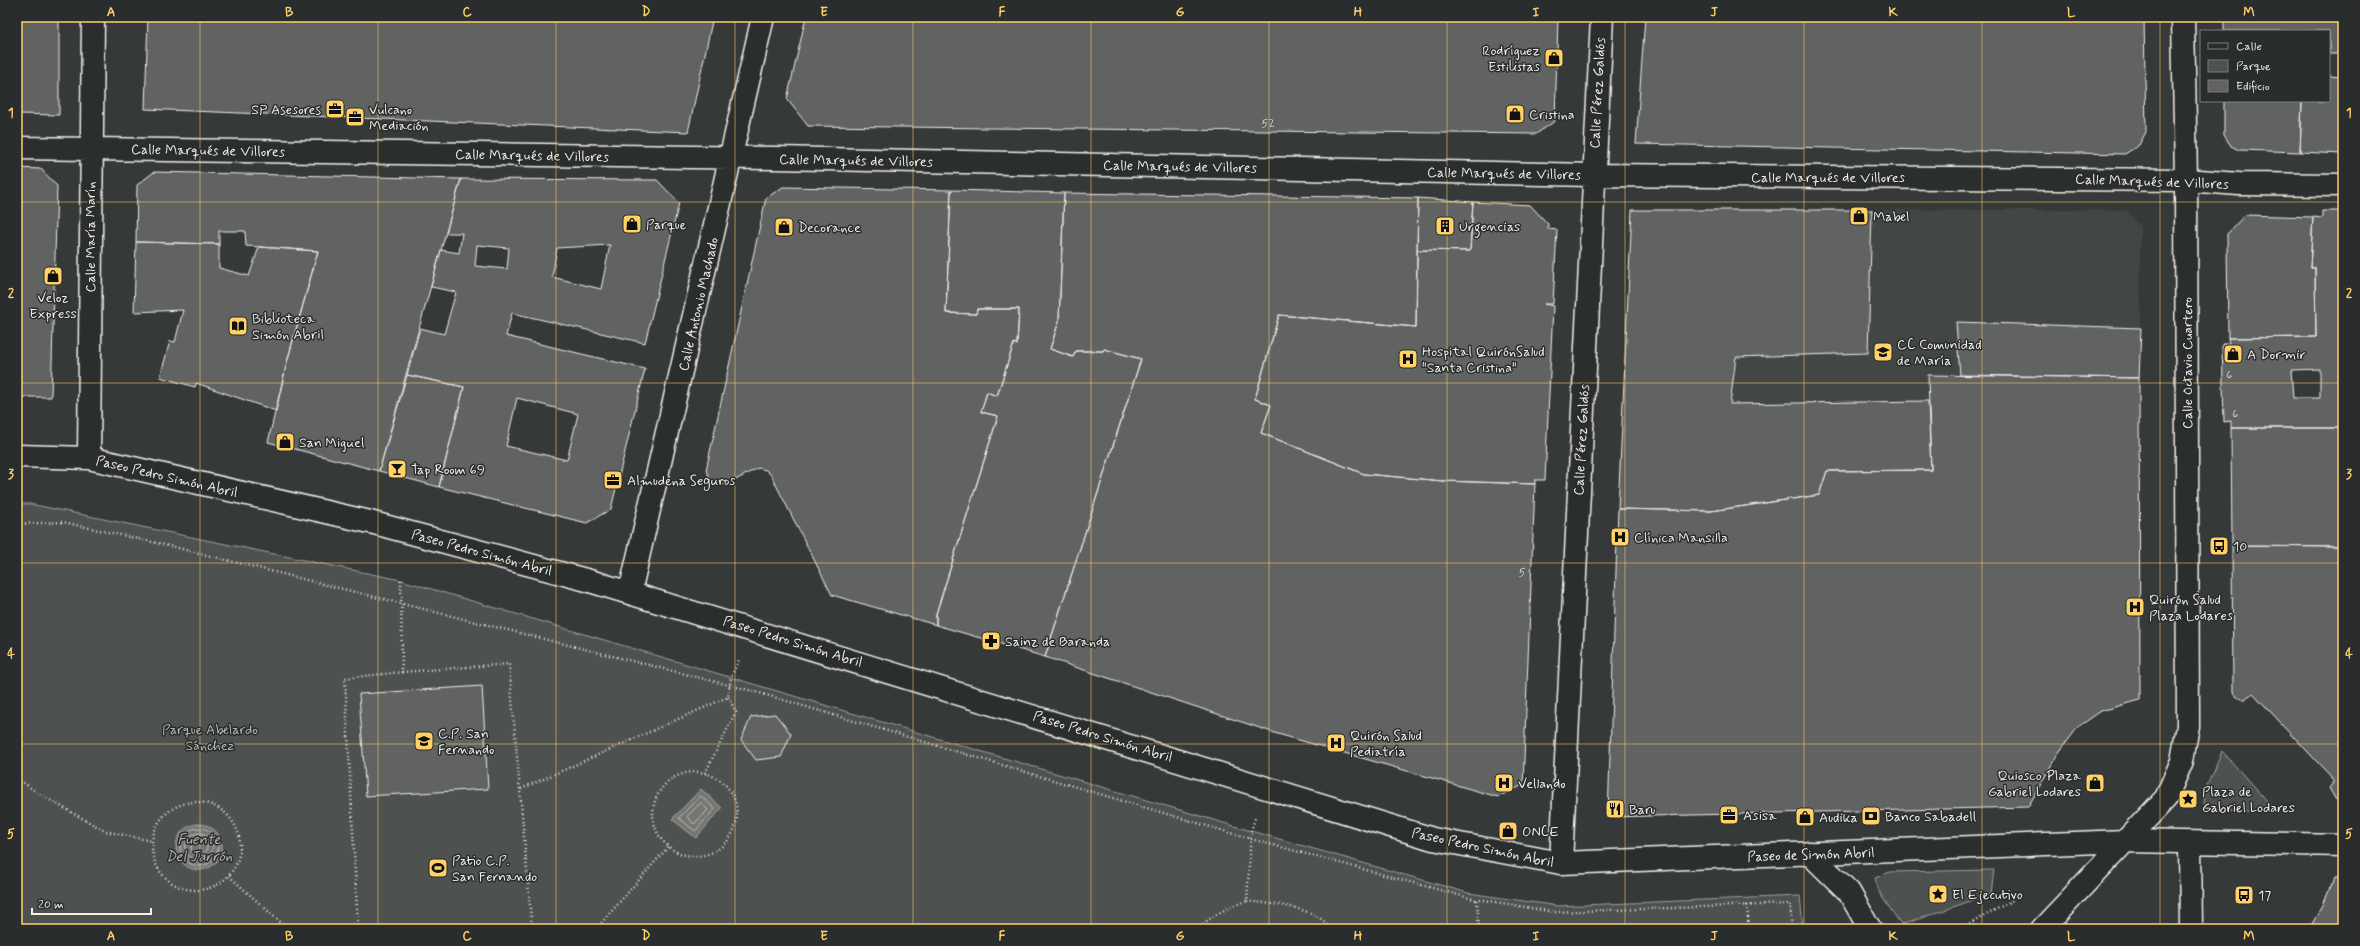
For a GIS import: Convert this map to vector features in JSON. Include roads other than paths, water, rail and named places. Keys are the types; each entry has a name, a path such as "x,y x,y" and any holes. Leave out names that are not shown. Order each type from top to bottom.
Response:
{"street":[{"name":"Calle María Marín","path":"89,458 93,17"},
{"name":"Calle Antonio Machado","path":"630,592 732,157 763,17"},
{"name":"Calle Pérez Galdós","path":"1561,863 1593,175 1602,17"},
{"name":"Calle Octavio Cuartero","path":"2126,841 2166,798 2182,761 2189,710 2186,180 2183,17"},
{"name":"Calle Marqués de Villores","path":"17,148 732,157 1593,175 2186,180 2238,184 2343,185"},
{"name":"Paseo Pedro Simón Abril","path":"17,456 89,458 370,522 630,592 1433,839 1561,863"},
{"name":"Paseo de Simón Abril","path":"1561,863 2061,845 2126,841"},
{"path":"2042,929 2126,841 2333,845"},
{"path":"2190,842 2191,929"},
{"path":"1809,853 1849,892 1870,929"}],"water":[{"path":"701,789 722,808 696,838 672,819"},
{"name":"Fuente Del Jarrón","path":"195,824 203,824 212,828 218,834 222,847 218,860 212,866 203,870 195,870 186,866 180,860 176,851 176,843 180,834 186,828"}],"place":[{"name":"Rodríguez Estilistas","path":"1554,58"},
{"name":"SP Asesores","path":"335,109"},
{"name":"Cristina","path":"1515,114"},
{"name":"Vulcano Mediación","path":"355,117"},
{"name":"Mabel","path":"1859,216"},
{"name":"Parque","path":"632,224"},
{"name":"Urgencias","path":"1445,226"},
{"name":"Decorance","path":"784,227"},
{"name":"Veloz Express","path":"53,276"},
{"name":"Biblioteca Simón Abril","path":"238,326"},
{"name":"CC Comunidad de María","path":"1883,352"},
{"name":"A Dormir","path":"2233,354"},
{"name":"Hospital QuirónSalud \"Santa Cristina\"","path":"1408,359"},
{"name":"San Miguel","path":"285,442"},
{"name":"Tap Room 69","path":"397,469"},
{"name":"Almudena Seguros","path":"613,480"},
{"name":"Clínica Mansilla","path":"1620,537"},
{"name":"10","path":"2219,546"},
{"name":"Quirón Salud Plaza Lodares","path":"2135,607"},
{"name":"Sainz de Baranda","path":"991,641"},
{"name":"C.P. San Fernando","path":"424,741"},
{"name":"Quirón Salud Pediatría","path":"1336,743"},
{"name":"Vellando","path":"1504,783"},
{"name":"Quiosco Plaza Gabriel Lodares","path":"2095,783"},
{"name":"Plaza de Gabriel Lodares","path":"2188,799"},
{"name":"Baru","path":"1615,809"},
{"name":"Asisa","path":"1729,815"},
{"name":"Banco Sabadell","path":"1871,816"},
{"name":"Audika","path":"1805,817"},
{"name":"ONCE","path":"1508,831"},
{"name":"Patio C.P. San Fernando","path":"438,868"},
{"name":"El Ejecutivo","path":"1938,894"},
{"name":"17","path":"2244,895"}],"park label":[{"name":"Parque Abelardo Sánchez","path":"210,738"}]}
